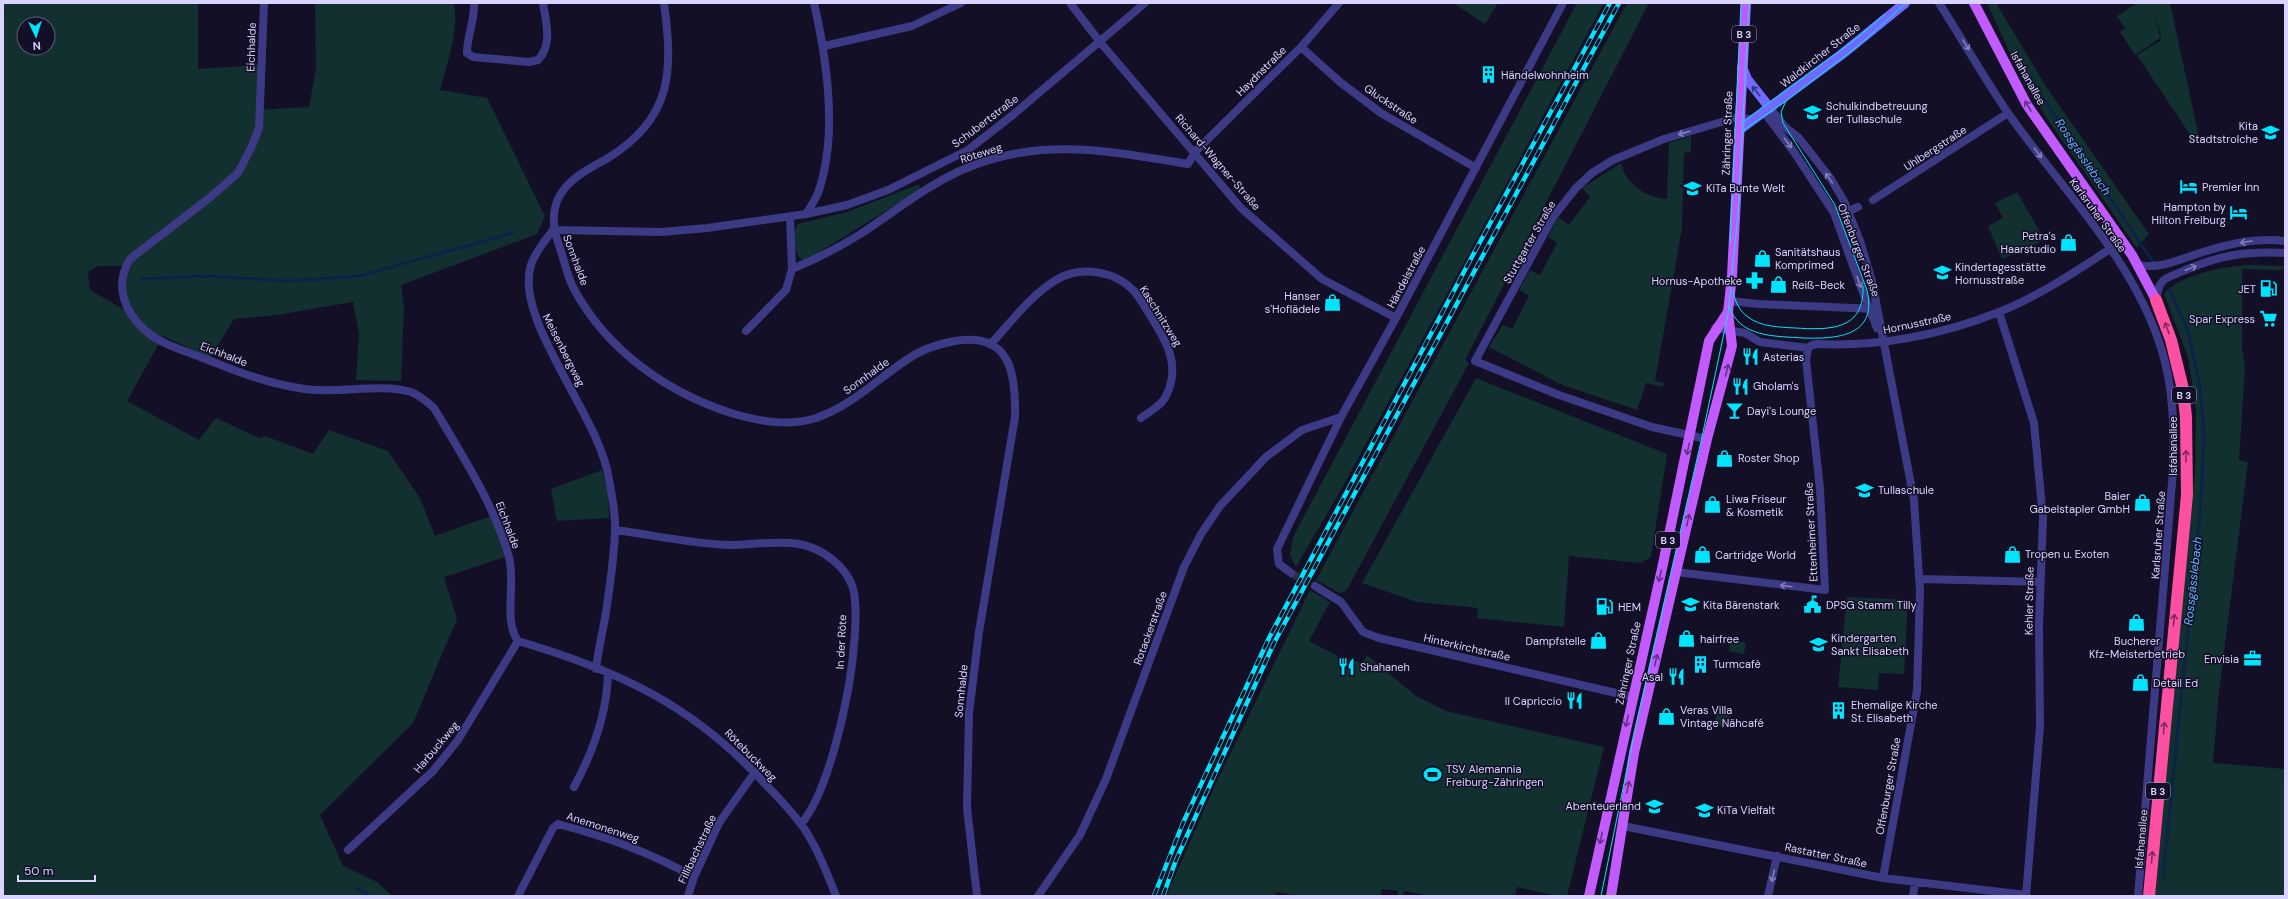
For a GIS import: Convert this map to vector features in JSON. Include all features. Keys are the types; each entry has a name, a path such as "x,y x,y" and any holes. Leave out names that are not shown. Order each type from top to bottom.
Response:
{"highway":[{"name":"Isfahanallee","path":"2148,896 2187,495 2186,417 2183,389 2172,340 2156,300"}],"main road":[{"name":"Zähringer Straße","path":"1611,896 1634,753 1707,439 1731,354 1732,346 1728,312 1746,3"},
{"name":"Isfahanallee","path":"1974,3 2015,85 2039,125 2138,265 2156,300"},
{"name":"Waldkircher Straße","path":"1739,130 1841,55 1902,4"},
{"path":"1742,65 1747,79 1767,110"},
{"name":"Zähringer Straße","path":"1589,896 1691,434 1709,341 1715,328 1728,312"}],"street":[{"name":"Eichhalde","path":"264,3 259,128 252,146 238,173 208,199 130,259 126,266 122,282 122,298 128,312 146,332 174,347 251,377 278,385 307,390 401,390 422,397 434,408 489,504 512,570 510,623 512,632 518,640"},
{"path":"474,3 473,20 467,53 473,57 530,62 538,60 547,45 548,32 544,3"},
{"name":"Sonnhalde","path":"664,3 670,61 664,93 654,114 640,133 614,154 581,174 564,188 554,213 553,230 573,288 597,323 623,351 659,381 685,396 751,419 772,422 815,418 852,401 909,358 923,350 942,343 964,340 979,340 991,344 1002,352 1009,363 1015,393 1015,417 979,632 969,713 967,808 977,896"},
{"path":"806,214 818,194 825,159 829,109 824,46 814,3"},
{"path":"824,46 912,26 960,3"},
{"name":"Richard-Wagner-Straße","path":"1070,3 1100,42 1241,208 1322,280 1396,318"},
{"name":"Schubertstraße","path":"790,217 847,205 888,190 968,150 1100,42 1145,3"},
{"name":"Haydnstraße","path":"1195,152 1301,47 1339,3"},
{"name":"Händelstraße","path":"1292,572 1280,564 1277,550 1341,417 1396,318 1563,3"},
{"name":"Karlsruher Straße","path":"1939,3 2008,113 2110,249 2146,308 2162,349 2170,387 2174,429 2171,514 2138,896"},
{"name":"Gluckstraße","path":"1301,47 1340,82 1382,113 1476,168"},
{"name":"Offenburger Straße","path":"1767,110 1799,138 1831,179 1849,211 1868,264 1874,309"},
{"name":"Offenburger Straße","path":"1767,110 1831,207 1874,309 1883,341 1914,500 1920,579 1917,691 1883,878"},
{"name":"Uhlbergstraße","path":"1873,200 2008,113"},
{"path":"1739,117 1753,119"},
{"name":"Stuttgarter Straße","path":"1691,434 1652,427 1559,395 1475,361 1553,217 1576,188 1592,173 1633,151 1664,139 1739,117"},
{"name":"Röteweg","path":"792,270 821,257 854,238 962,170 988,162 1020,153 1066,148 1106,150 1188,164 1195,152"},
{"path":"1849,211 1858,207"},
{"path":"553,230 662,232 790,217 792,270 786,290 746,331"},
{"name":"Meisenbergweg","path":"553,230 539,248 531,265 528,292 534,316 595,433 604,455 609,478 616,530 606,612 596,669"},
{"path":"2138,265 2159,267 2222,246 2262,239 2285,241"},
{"name":"Hornusstraße","path":"1715,328 1745,332 1760,342 1808,348 1817,344 1855,345 1924,335 1999,312 2058,283 2110,249"},
{"path":"2156,300 2159,287 2164,280 2225,255 2245,253 2285,253"},
{"name":"Kaschnitzweg","path":"991,344 1040,292 1057,279 1079,272 1101,272 1113,276 1124,282 1136,292 1172,355 1173,372 1166,397 1141,418"},
{"path":"1729,301 1759,304 1874,309"},
{"name":"Kehler Straße","path":"1999,312 2034,423 2043,518 2040,582 2040,726 2026,895"},
{"name":"Ettenheimer Straße","path":"1676,572 1825,590 1820,489 1806,360 1808,348"},
{"name":"Rotackerstraße","path":"1038,896 1080,835 1106,779 1184,567 1201,534 1220,506 1266,457 1302,430 1341,417"},
{"path":"1691,434 1707,439"},
{"name":"In der Röte","path":"616,530 728,545 798,544 818,550 842,568 853,589 855,630 851,671 844,712 833,752 811,812 801,824"},
{"path":"1920,579 2040,582"},
{"name":"Hinterkirchstraße","path":"1315,586 1341,602 1363,632 1378,638 1633,697"},
{"name":"Rötebuckweg","path":"518,640 630,681 679,708 719,738 755,772 801,824 829,877 836,896"},
{"name":"Harbuckweg","path":"348,850 433,771 458,740 518,640"},
{"path":"574,787 598,733 608,685 608,673"},
{"name":"Fillibachstraße","path":"688,896 694,877 719,823 755,772"},
{"name":"Anemonenweg","path":"518,896 553,828 558,824 626,844 664,861 694,877"},
{"name":"Rastatter Straße","path":"1623,826 1883,878 2026,895"},
{"path":"1768,896 1777,856"},
{"path":"1913,896 1915,882"}],"green space":[{"path":"3,3 198,3 198,69 260,65 258,110 309,107 316,69 315,3 454,3 454,36 440,90 487,98 545,216 537,234 401,285 404,307 401,381 356,380 359,334 353,302 277,315 234,319 210,358 163,336 127,401 199,440 216,418 259,438 265,436 313,454 329,430 388,451 420,498 435,536 491,516 505,557 444,577 457,619 413,723 320,815 343,866 377,882 392,896 3,896","holes":["98,266 125,266 122,282 128,312 90,290 88,272"]},
{"path":"1453,3 1498,3 1485,24"},
{"path":"1577,3 1604,3 1342,488 1296,567 1290,555 1293,537"},
{"path":"1627,3 1649,3 1465,360 1469,363 1349,586 1346,591 1340,593 1316,580"},
{"path":"1987,3 1996,3 2047,88 2149,234 2137,248 2048,120 2021,77"},
{"path":"2137,3 2170,3 2199,137 2193,139 2137,55 2160,41 2161,37 2155,13 2160,38 2135,55 2120,32 2125,28 2117,16"},
{"path":"1691,136 1691,152 1684,153 1682,228 1655,381 1664,383 1663,387 1646,383 1637,410 1560,384 1489,347 1503,325 1512,329 1529,296 1519,290 1530,270 1540,275 1557,243 1548,237 1558,217 1569,225 1590,197 1582,188 1621,163 1623,171 1627,177 1638,188 1652,196 1667,199 1669,143"},
{"path":"920,185 920,190 803,262 797,253 794,243 794,233 798,224 847,212"},
{"path":"2017,192 2045,240 2002,259 1988,226 2003,218 1995,203"},
{"path":"2249,265 2284,266 2283,269 2278,270 2242,269 2242,346 2245,369 2239,460 2248,462 2219,692 2213,763 2285,769 2285,896 2155,896 2195,472 2196,411 2188,357 2164,294 2171,287 2191,277 2228,267"},
{"path":"1476,378 1667,454 1651,557 1641,563 1569,556 1564,627 1477,618 1478,608 1417,602 1362,583"},
{"path":"602,470 608,495 609,518 557,521 551,489"},
{"name":"TSV Alemannia Freiburg-Zähringen","path":"1310,590 1330,602 1309,641 1336,655 1363,663 1367,655 1416,696 1446,711 1604,747 1567,896 1556,896 1517,887 1515,896 1430,896 1404,891 1403,896 1398,896 1398,891 1382,889 1380,896 1299,896 1276,892 1276,896 1166,896 1217,781"},
{"path":"1847,597 1908,600 1904,674 1879,673 1878,690 1838,687"},
{"path":"1731,639 1746,643 1744,654 1729,651"},
{"path":"1717,711 1731,716 1729,727 1714,725"}],"waterway":[{"name":"Rossgässlebach","path":"2013,53 2153,262"},
{"path":"141,279 205,276 290,281 359,276 513,233"},
{"name":"Rossgässlebach","path":"2165,877 2164,867 2201,501 2204,432 2200,386 2187,328 2169,289"},
{"path":"357,888 369,896"}],"tunnel":[{"path":"1291,573 1315,586"}],"tram line":[{"path":"1730,243 1741,3"},
{"path":"1601,896 1636,725 1702,437 1728,314 1738,213 1749,3"},
{"path":"1729,306 1734,316 1741,324 1750,330 1781,337 1828,338 1841,336 1852,332 1860,326 1866,317 1869,306 1867,290 1835,205 1783,123 1781,112 1786,101 1858,46 1906,3"},
{"path":"1740,124 1857,38 1885,14"},
{"path":"1742,134 1745,129 1786,101"},
{"path":"1733,291 1736,302 1742,312 1759,323 1777,327 1820,329 1842,325 1851,320 1858,312 1862,301 1863,286"}],"railway":[{"path":"1154,896 1183,823 1269,638 1474,253 1610,3"},
{"path":"1163,896 1176,860 1274,643 1619,3"}],"place":[{"name":"Händelwohnheim","path":"1488,75"},
{"name":"Schulkindbetreuung der Tullaschule","path":"1813,112"},
{"name":"Kita Stadtstrolche","path":"2271,132"},
{"name":"Premier Inn","path":"2189,187"},
{"name":"KiTa Bunte Welt","path":"1693,188"},
{"name":"Hampton by Hilton Freiburg","path":"2239,213"},
{"name":"Petra's Haarstudio","path":"2069,242"},
{"name":"Sanitätshaus Komprimed","path":"1762,258"},
{"name":"Kindertagesstätte Hornusstraße","path":"1942,273"},
{"name":"Hornus-Apotheke","path":"1755,281"},
{"name":"Reiß-Beck","path":"1779,285"},
{"name":"JET","path":"2269,289"},
{"name":"Hanser s'Hoflädele","path":"1333,302"},
{"name":"Spar Express","path":"2268,319"},
{"name":"Asterias","path":"1750,357"},
{"name":"Gholam's","path":"1740,386"},
{"name":"Dayi's Lounge","path":"1734,411"},
{"name":"Roster Shop","path":"1725,458"},
{"name":"Tullaschule","path":"1865,490"},
{"name":"Baier Gabelstapler GmbH","path":"2143,502"},
{"name":"Liwa Friseur & Kosmetik","path":"1713,505"},
{"name":"Tropen u. Exoten","path":"2012,554"},
{"name":"Cartridge World","path":"1702,555"},
{"name":"Kita Bärenstark","path":"1690,605"},
{"name":"DPSG Stamm Tilly","path":"1813,605"},
{"name":"HEM","path":"1605,607"},
{"name":"Bucherer Kfz-Meisterbetrieb","path":"2137,623"},
{"name":"hairfree","path":"1687,639"},
{"name":"Dampfstelle","path":"1599,641"},
{"name":"Kindergarten Sankt Elisabeth","path":"1818,644"},
{"name":"Envisia","path":"2252,659"},
{"name":"Turmcafè","path":"1700,664"},
{"name":"Shahaneh","path":"1347,667"},
{"name":"Asal","path":"1676,677"},
{"name":"Detail Ed","path":"2140,683"},
{"name":"Il Capriccio","path":"1575,701"},
{"name":"Ehemalige Kirche St. Elisabeth","path":"1838,711"},
{"name":"Veras Villa Vintage Nähcafé","path":"1667,716"},
{"name":"TSV Alemannia Freiburg-Zähringen","path":"1433,775"},
{"name":"Abenteuerland","path":"1654,806"},
{"name":"KiTa Vielfalt","path":"1704,810"}]}
